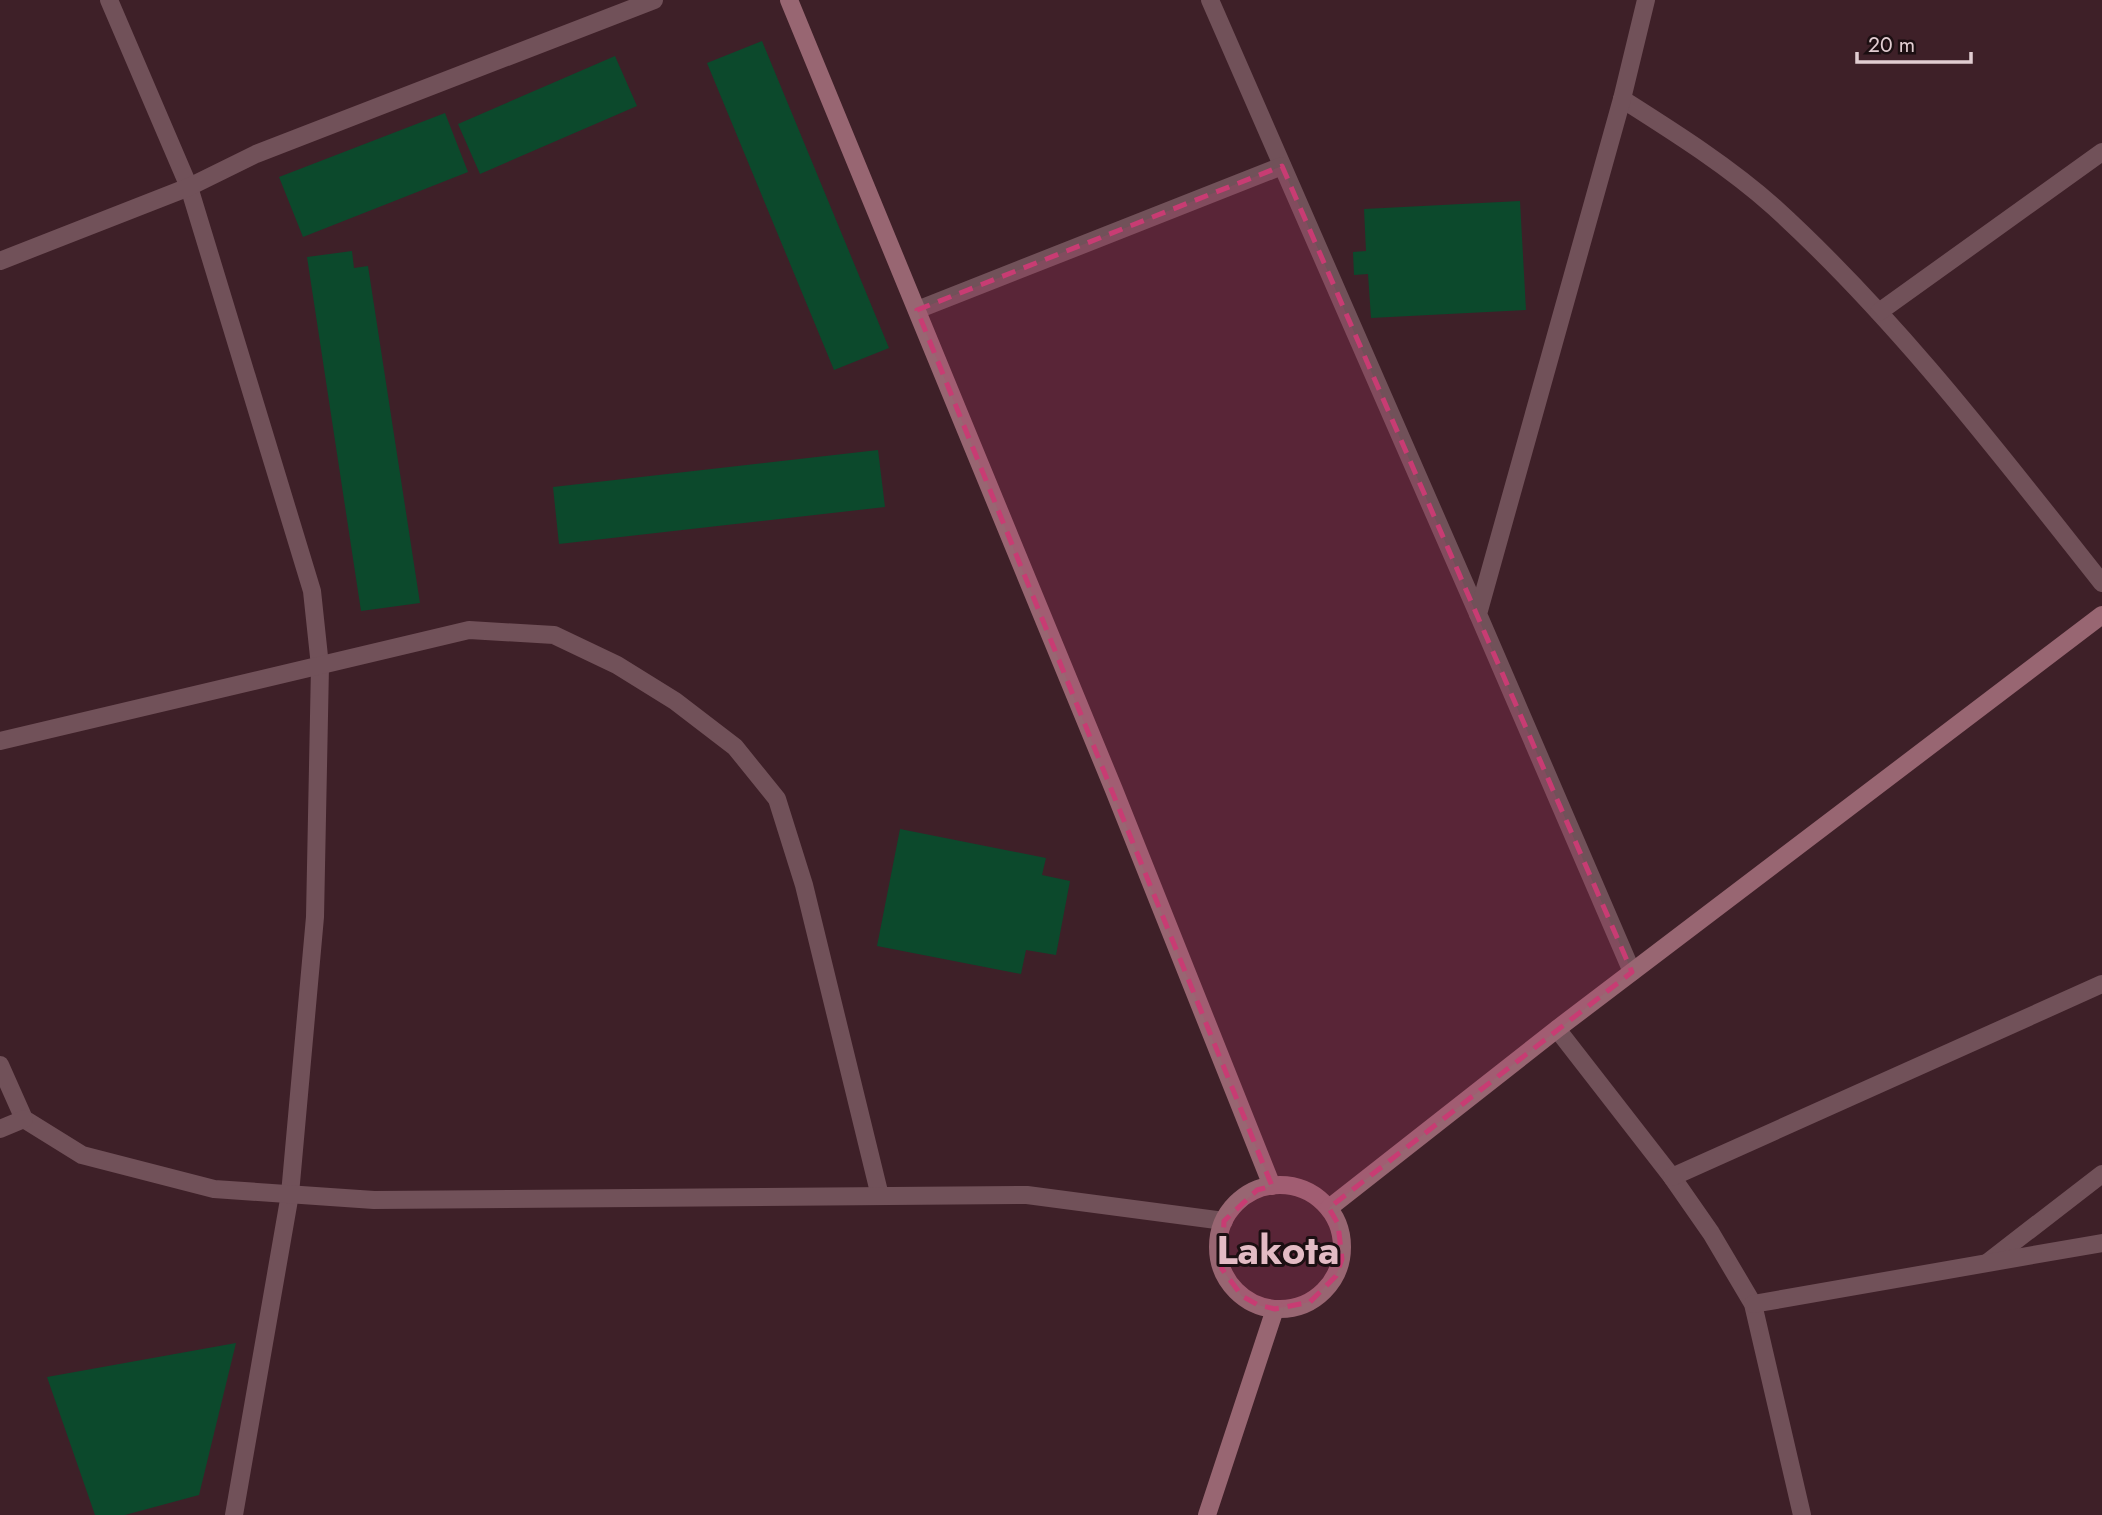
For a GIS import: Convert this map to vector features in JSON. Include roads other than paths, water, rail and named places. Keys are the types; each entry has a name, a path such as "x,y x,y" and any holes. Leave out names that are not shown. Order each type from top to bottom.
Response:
{"main road":[{"path":"789,0 1114,790 1272,1186"},
{"path":"1329,1208 1557,1029 2102,615"},
{"path":"1272,1186 1293,1186 1313,1194 1329,1208 1338,1224 1342,1259 1336,1276 1325,1291 1310,1302 1293,1308 1275,1309 1258,1305 1242,1296 1230,1284 1218,1254 1219,1237 1224,1221 1243,1197 1272,1186"},
{"path":"1207,1515 1275,1309"}],"street":[{"path":"109,0 189,187 312,590 320,666 315,917 290,1194 234,1515"},
{"path":"0,261 189,187 256,154 654,0"},
{"path":"1210,0 1632,972"},
{"path":"1478,614 1622,99 1646,0"},
{"path":"1622,99 1689,141 1773,206 1879,312 1994,448 2102,583"},
{"path":"1879,312 2102,152"},
{"path":"917,310 1282,166"},
{"path":"0,741 469,630 554,635 617,665 675,701 734,747 778,799 804,885 880,1196"},
{"path":"1672,1177 2102,984"},
{"path":"1557,1029 1672,1177 1711,1233 1753,1304 1801,1515"},
{"path":"0,1065 24,1119 82,1155 214,1189 374,1200 1027,1195 1224,1221"},
{"path":"0,1129 24,1119"},
{"path":"1985,1264 2102,1174"},
{"path":"1753,1304 2102,1243"}],"district":[{"name":"Lakota","path":"1278,1250"}]}
